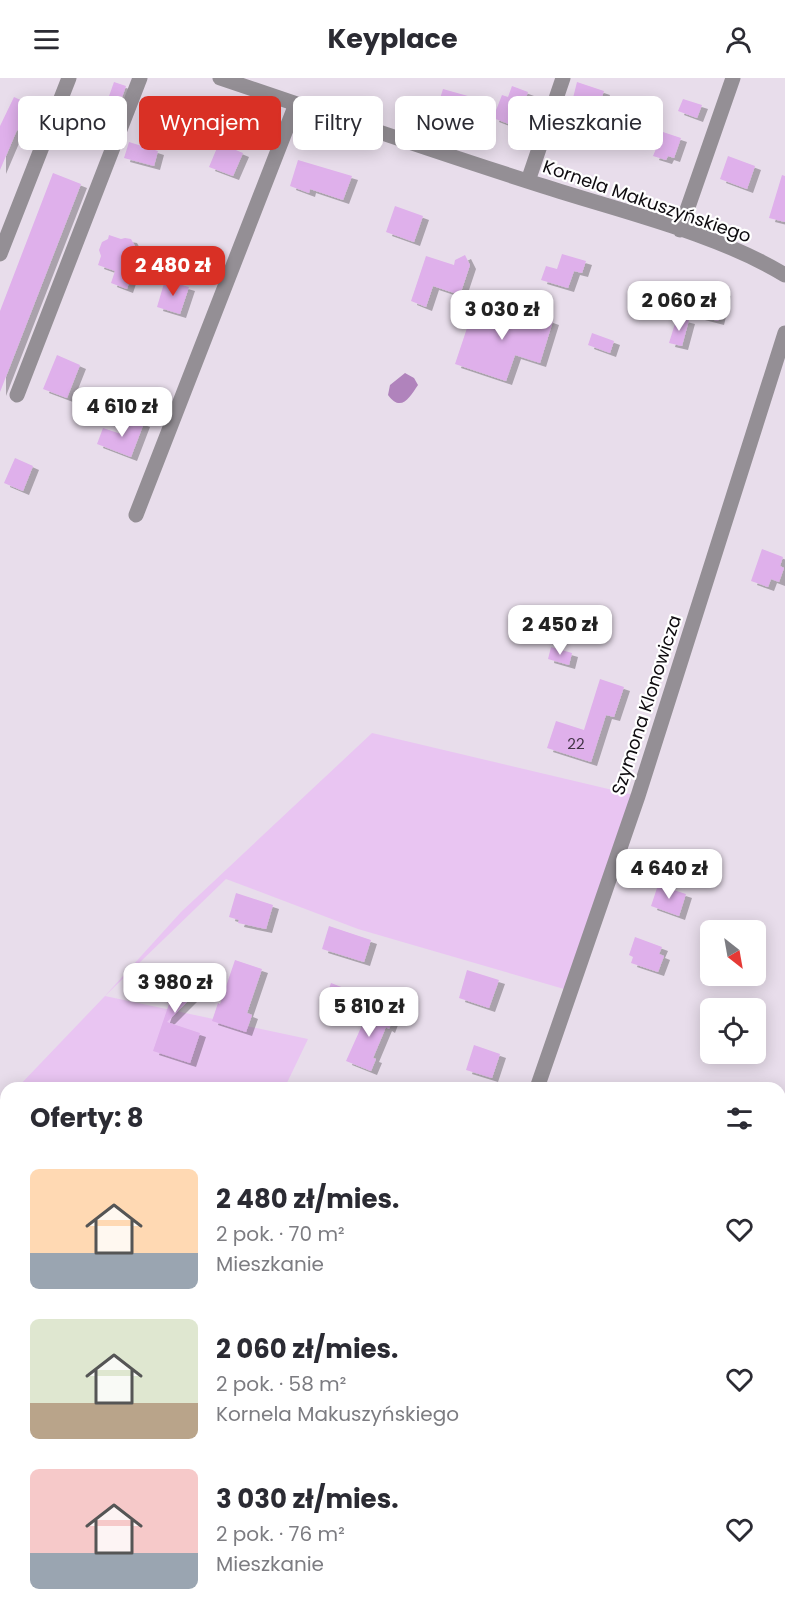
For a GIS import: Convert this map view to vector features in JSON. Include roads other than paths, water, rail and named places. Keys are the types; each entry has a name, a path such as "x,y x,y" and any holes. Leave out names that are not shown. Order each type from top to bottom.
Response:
{"street":[{"path":"0,254 69,78"},
{"path":"17,395 140,78"},
{"name":"Kornela Makuszyńskiego","path":"220,78 293,103"},
{"path":"528,182 563,78"},
{"path":"680,230 733,78"},
{"path":"136,515 293,112"},
{"name":"Kornela Makuszyńskiego","path":"383,133 680,230 743,253 785,275"},
{"name":"Szymona Klonowicza","path":"539,1082 638,796 785,333"}]}
